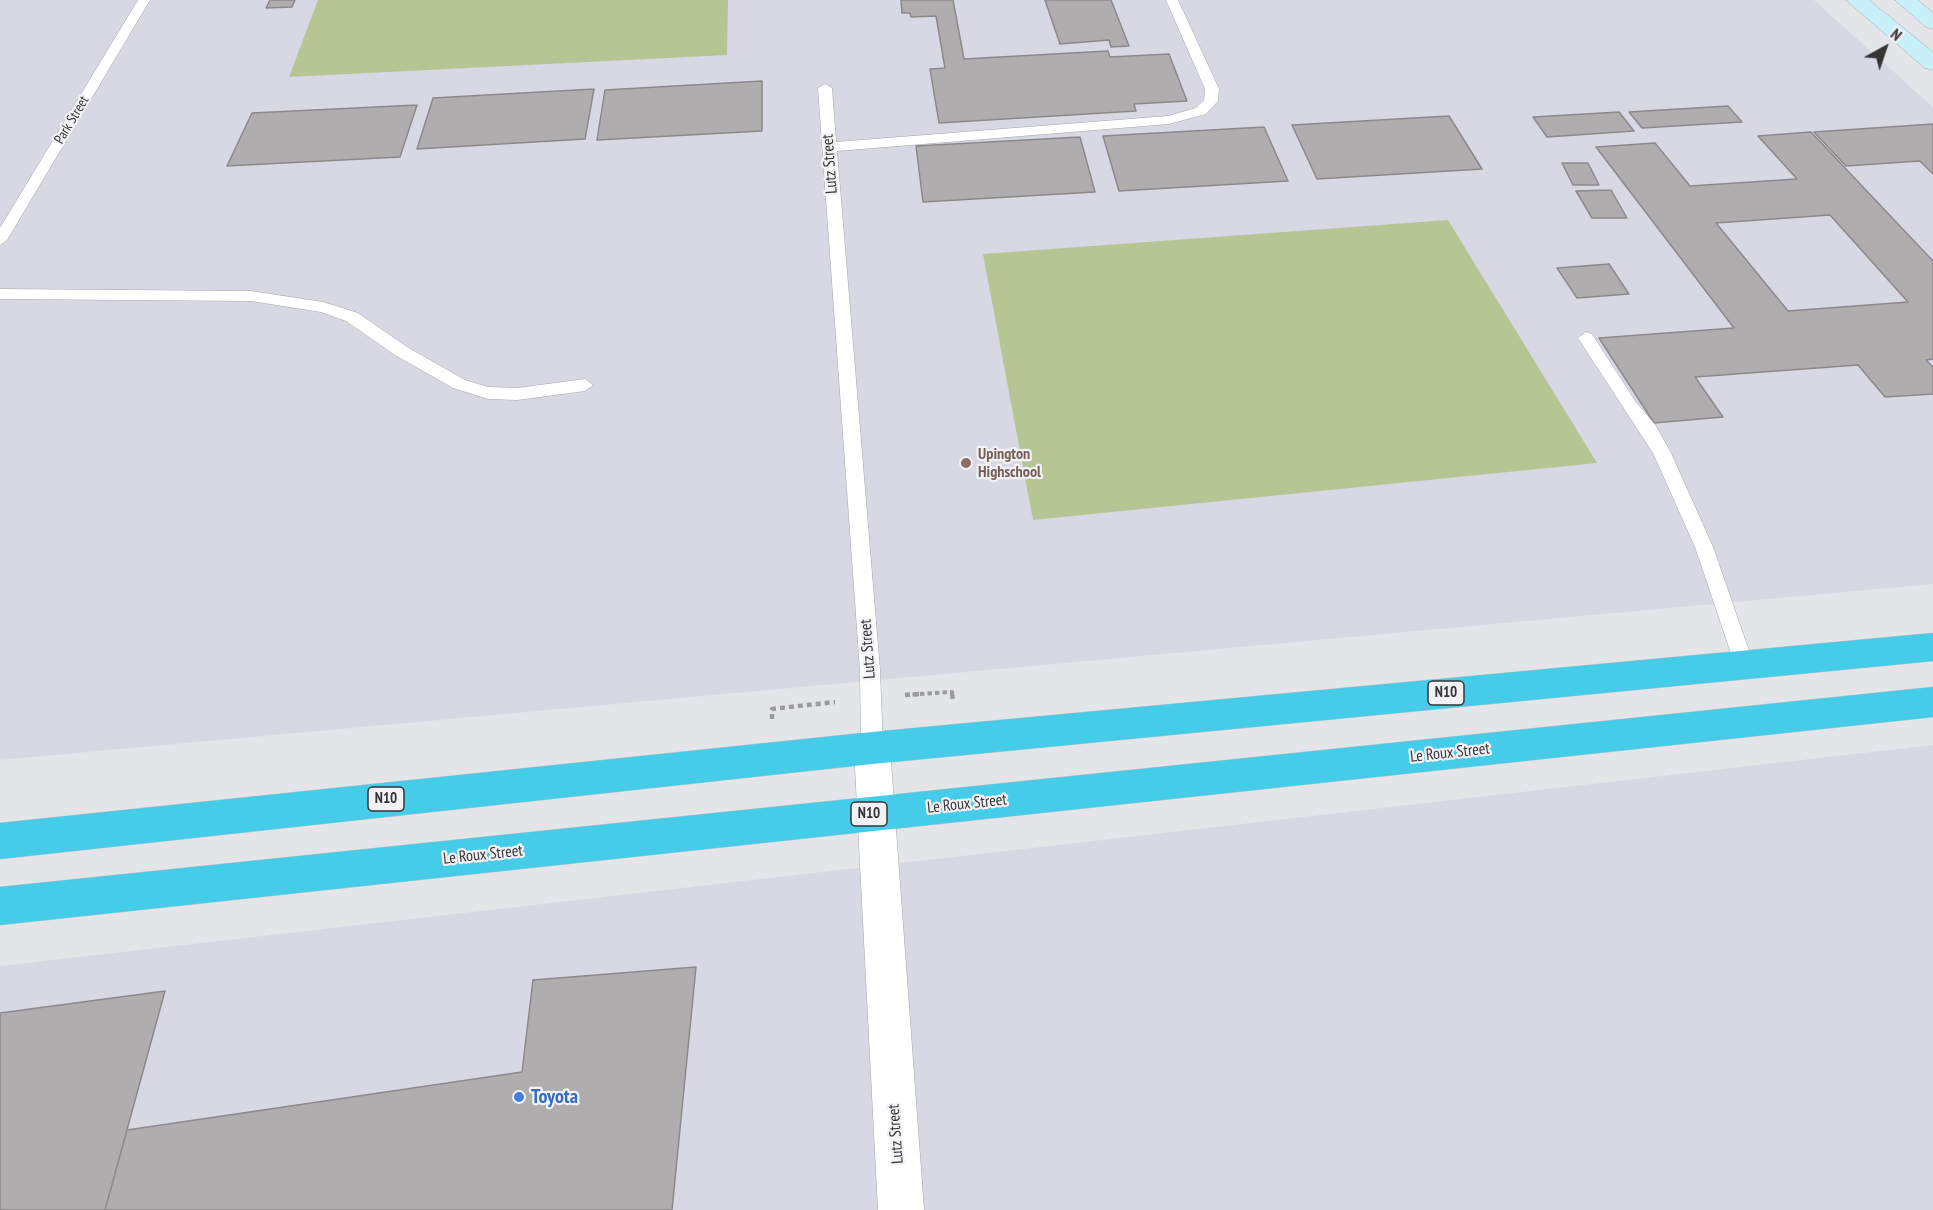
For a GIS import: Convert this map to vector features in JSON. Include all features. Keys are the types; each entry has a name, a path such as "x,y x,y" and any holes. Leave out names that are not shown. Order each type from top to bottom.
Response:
{"highway":[{"name":"N10","path":"0,841 872,747 1933,647"},
{"name":"Le Roux Street","path":"0,906 1933,702"}],"street":[{"path":"1857,0 1933,63"},
{"path":"1905,0 1933,23"},
{"name":"Lutz Street","path":"872,747 901,1210"}],"lane":[{"name":"Park Street","path":"0,240 144,0"},
{"path":"829,147 1169,120 1201,111 1211,100 1212,89 1172,0"},
{"name":"Lutz Street","path":"825,88 870,670 872,747"},
{"path":"0,294 251,296 323,307 352,317 401,351 459,384 488,393 517,394 585,385"},
{"path":"1586,338 1629,405 1650,431 1662,453 1704,547 1744,665"}],"shaded area":[{"name":"Upington Highschool","path":"0,0 1814,0 1933,107 1933,584 0,760"},
{"path":"1933,745 1933,1210 0,1210 0,966"}],"green space":[{"path":"318,0 728,0 727,55 289,77"},
{"path":"1448,220 1597,463 1033,520 983,254"}],"building":[{"path":"270,0 295,0 292,7 266,8"},
{"path":"901,0 953,0 964,59 1108,51 1110,57 1169,54 1187,101 1134,104 1136,111 939,123 930,69 945,68 936,16 911,17 910,13 902,13"},
{"path":"1045,0 1111,0 1129,46 1111,47 1109,40 1060,44"},
{"path":"762,81 762,131 597,140 605,90"},
{"path":"594,89 585,139 417,149 433,98"},
{"path":"417,105 400,157 227,166 252,113"},
{"path":"1728,106 1742,122 1642,128 1629,112"},
{"path":"1619,112 1634,131 1547,137 1533,117"},
{"path":"1449,116 1482,169 1317,179 1292,125"},
{"path":"1933,124 1933,174 1920,161 1846,166 1814,132"},
{"path":"1264,127 1288,181 1119,191 1103,136"},
{"path":"1811,132 1933,261 1933,359 1926,360 1933,367 1933,394 1885,397 1858,365 1695,377 1723,417 1654,423 1599,338 1734,328 1596,147 1655,143 1690,186 1797,179 1758,136","holes":["1830,215 1908,302 1788,311 1716,223"]},
{"path":"1080,137 1095,192 923,202 916,146"},
{"path":"1562,163 1588,163 1599,185 1573,185"},
{"path":"1611,190 1627,218 1592,218 1576,191"},
{"path":"1609,264 1629,294 1577,298 1557,268"},
{"path":"696,967 672,1210 105,1210 127,1130 522,1072 533,980"},
{"path":"165,991 105,1210 0,1210 0,1013"}],"place":[{"name":"Upington Highschool","path":"966,463"},
{"name":"Toyota","path":"519,1097"}]}
